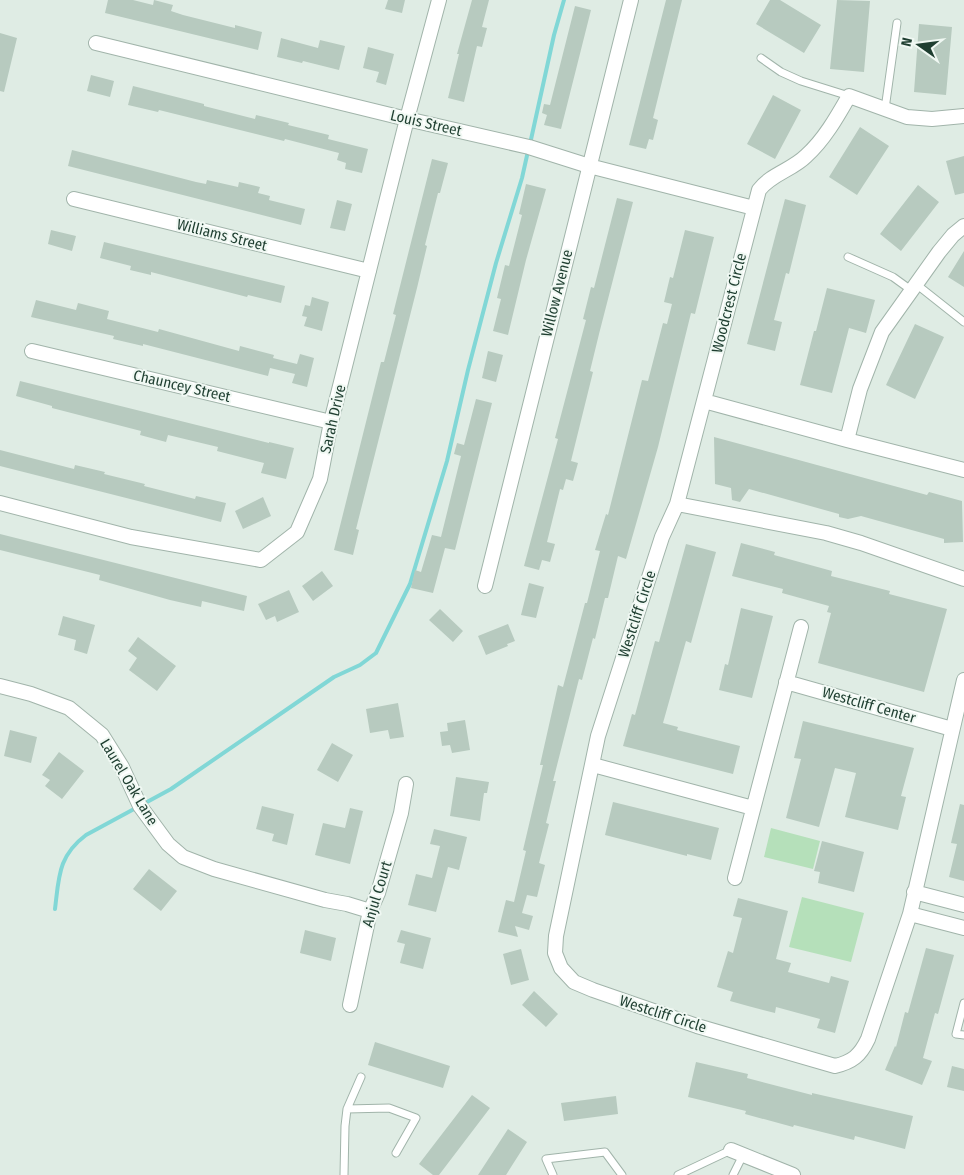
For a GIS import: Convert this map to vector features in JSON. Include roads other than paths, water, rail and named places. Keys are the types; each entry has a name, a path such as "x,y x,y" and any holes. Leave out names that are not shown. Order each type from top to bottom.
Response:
{"street":[{"name":"Sarah Drive","path":"0,503 131,537 261,560 297,532 320,479 331,422 439,0"},
{"name":"Willow Avenue","path":"484,586 631,0"},
{"name":"Louis Street","path":"96,42 407,119 529,147 589,166 754,208"},
{"path":"849,96 907,117 932,119 964,116"},
{"name":"Woodcrest Circle","path":"704,401 759,190 765,181 806,157 835,120 849,96"},
{"name":"Williams Street","path":"74,199 369,271"},
{"path":"846,440 860,389 882,332 939,252 964,226"},
{"name":"Chauncey Street","path":"32,351 331,422"},
{"path":"704,401 964,470"},
{"name":"Westcliff Circle","path":"704,401 677,504 659,546 598,736 556,936 555,952 561,968 574,982 697,1026 835,1066 848,1063 856,1058 863,1049 910,914 964,680"},
{"path":"677,504 826,533 861,543 964,579"},
{"path":"735,878 801,627"},
{"name":"Westcliff Center","path":"786,682 952,729"},
{"name":"Laurel Oak Lane","path":"0,686 31,694 69,708 102,735 122,767 140,806 168,844 184,857 214,869 370,911"},
{"path":"593,765 753,808"},
{"name":"Anjul Court","path":"350,1004 370,911 378,893 399,822 406,784"},
{"path":"914,892 964,905"},
{"path":"910,914 964,928"},
{"path":"737,1153 793,1175"}],"lane":[{"path":"885,109 897,23"},
{"path":"761,58 781,72 849,96"},
{"path":"848,257 913,287 964,322"},
{"path":"964,1003 956,1034 964,1035"},
{"path":"344,1175 347,1109 361,1078"},
{"path":"347,1109 389,1108 416,1118 396,1153"},
{"path":"553,1175 546,1159 605,1152 622,1175"},
{"path":"678,1175 737,1153"},
{"path":"733,1175 737,1153"}],"waterway":[{"path":"530,144 554,35 564,0"},
{"path":"55,909 59,877 65,859 70,851 86,835 171,789 334,677 360,665 376,653 410,584 447,461 468,370 528,151"}]}
